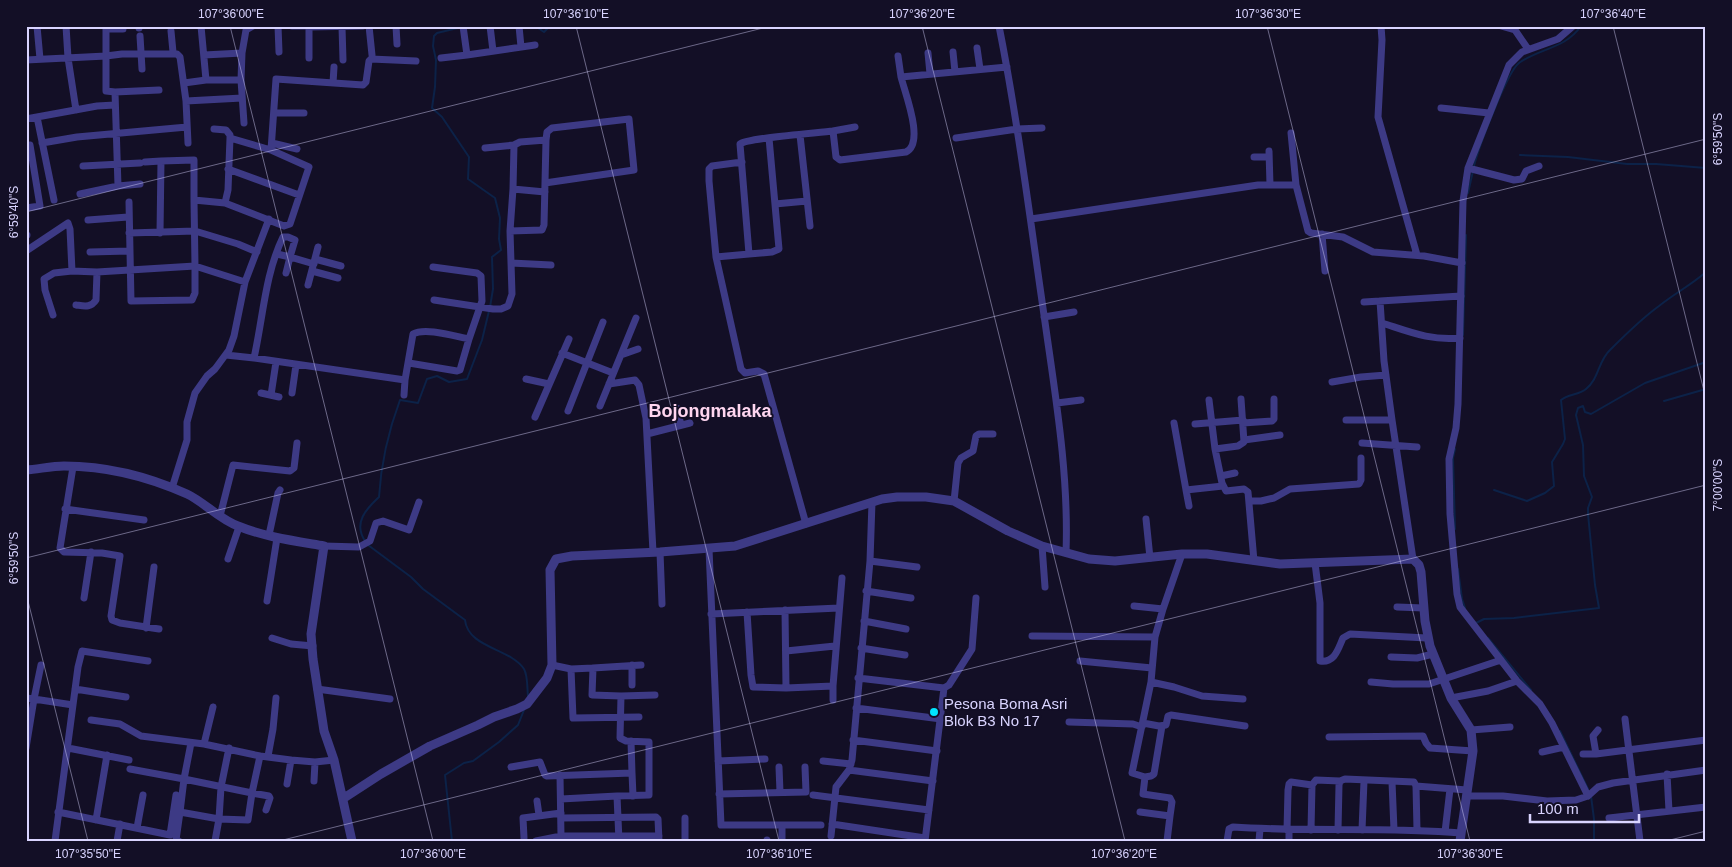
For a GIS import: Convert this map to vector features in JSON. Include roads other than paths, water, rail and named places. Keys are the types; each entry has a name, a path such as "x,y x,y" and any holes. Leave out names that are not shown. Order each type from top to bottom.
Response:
{"street":[{"path":"37,26 40,59"},
{"path":"66,26 68,58 76,110"},
{"path":"200,26 206,80"},
{"path":"244,123 242,53 246,30 253,26"},
{"path":"278,26 279,52"},
{"path":"292,26 363,26"},
{"path":"342,26 343,60"},
{"path":"369,26 372,55"},
{"path":"396,26 397,44"},
{"path":"490,26 493,51"},
{"path":"519,26 521,47"},
{"path":"999,26 1031,219 1057,403 1067,506 1066,554"},
{"path":"1381,26 1378,116 1417,255"},
{"path":"1502,26 1516,30 1528,49"},
{"path":"1572,26 1558,39 1528,49 1516,57 1509,65 1469,169 1463,201 1457,412 1449,459 1450,514 1457,594 1460,607 1517,681 1540,704 1590,794"},
{"path":"309,27 309,58"},
{"path":"123,29 106,28 106,91 159,90"},
{"path":"463,29 468,55"},
{"path":"140,30 142,69"},
{"path":"171,31 173,52"},
{"path":"441,58 535,44"},
{"path":"977,48 980,69"},
{"path":"26,60 141,53 173,52 180,55 186,100 188,143"},
{"path":"953,52 955,72"},
{"path":"204,55 242,53"},
{"path":"928,53 930,74"},
{"path":"832,131 836,157 840,160 910,150 913,146 915,129 901,77 898,56"},
{"path":"271,147 276,80 365,84 368,61 371,59 416,61"},
{"path":"332,83 334,66"},
{"path":"901,77 1007,66"},
{"path":"184,83 206,80 242,80"},
{"path":"115,92 118,186"},
{"path":"186,100 242,98"},
{"path":"26,119 97,106 115,106"},
{"path":"1441,108 1490,113"},
{"path":"274,113 304,113"},
{"path":"37,117 54,200"},
{"path":"510,231 542,230 544,225 545,192 545,182 546,140 547,132 552,128 629,119 634,170 545,182"},
{"path":"42,143 77,136 187,127"},
{"path":"749,254 740,144 769,138 855,127"},
{"path":"956,138 1017,129 1042,128"},
{"path":"214,129 226,130 230,138 228,190 225,203"},
{"path":"1291,132 1296,185 1308,231 1311,234 1342,237 1373,252 1417,255 1462,263"},
{"path":"800,135 810,226"},
{"path":"230,138 271,147 297,149"},
{"path":"716,258 772,252 779,249 769,138"},
{"path":"485,148 514,146 520,142 546,140"},
{"path":"26,208 40,206 30,145"},
{"path":"434,300 494,309 508,306 512,294 510,231 514,146"},
{"path":"194,200 225,203 284,226 290,224 309,166 271,147"},
{"path":"1254,157 1269,154 1270,185"},
{"path":"82,166 194,160 196,266 194,299 190,301 132,302 130,300 129,202"},
{"path":"160,233 161,161"},
{"path":"742,162 712,166 709,169 716,258 741,369 745,373 758,371 764,374 803,525"},
{"path":"1469,169 1520,180 1526,170 1539,166"},
{"path":"228,169 300,195"},
{"path":"80,194 118,186 140,184"},
{"path":"1031,219 1258,185 1296,185"},
{"path":"513,188 545,192"},
{"path":"775,204 807,200"},
{"path":"88,220 128,217"},
{"path":"172,488 187,440 187,422 195,393 226,355 234,336 245,282 270,219"},
{"path":"26,251 68,223 72,271"},
{"path":"129,233 195,231 238,244 256,252"},
{"path":"1322,234 1326,271"},
{"path":"254,358 268,282 283,237 295,240 286,273"},
{"path":"308,285 318,247"},
{"path":"90,252 129,252"},
{"path":"277,254 313,265 338,278"},
{"path":"511,263 551,265"},
{"path":"313,265 341,266"},
{"path":"53,315 45,290 44,279 54,273 196,266 245,282"},
{"path":"408,363 457,371 462,366 469,339 482,308 481,276 477,273 433,267"},
{"path":"76,305 89,306 96,300 97,272"},
{"path":"1364,302 1461,296"},
{"path":"1228,841 1228,830 1233,827 1288,830 1417,830 1444,832 1460,837 1473,752 1471,730 1451,698 1427,638 1422,572 1419,565 1413,559 1392,420 1380,302"},
{"path":"1044,317 1074,312"},
{"path":"600,406 636,318"},
{"path":"568,411 604,322"},
{"path":"1382,323 1433,338 1460,338"},
{"path":"404,396 412,337 415,332 431,332 469,339"},
{"path":"535,417 568,339"},
{"path":"621,355 638,349"},
{"path":"562,353 613,373"},
{"path":"226,355 405,380"},
{"path":"271,395 276,362"},
{"path":"292,393 296,365"},
{"path":"1332,382 1386,375"},
{"path":"526,379 549,384"},
{"path":"609,384 635,380 639,385 646,418 662,604"},
{"path":"261,393 279,397"},
{"path":"1215,449 1241,446 1244,440 1242,399"},
{"path":"1195,424 1272,421 1274,419 1274,399"},
{"path":"1057,403 1081,400"},
{"path":"1209,400 1215,449 1223,486 1227,492 1246,490 1248,492 1254,560"},
{"path":"678,408 681,425"},
{"path":"1346,420 1392,420"},
{"path":"647,434 690,423"},
{"path":"1174,423 1189,506"},
{"path":"954,502 958,463 961,458 973,451 976,436 980,434 993,434"},
{"path":"1244,440 1280,435"},
{"path":"220,516 233,465 290,471 294,468 297,443"},
{"path":"1362,443 1417,447"},
{"path":"1249,501 1274,498 1290,489 1360,484 1362,480 1360,458"},
{"path":"73,467 60,548 64,552 91,552 120,556 112,620 159,629"},
{"path":"26,470 73,467 134,475 189,495 239,527 273,537 324,546 359,547 370,541 376,524 383,521 408,530 419,502"},
{"path":"1221,476 1235,473"},
{"path":"1186,490 1223,486"},
{"path":"267,601 278,493 280,490"},
{"path":"344,798 430,746 526,704 547,678 552,666 550,570 556,559 564,557 735,546 872,502 897,497 926,497 954,502 1042,546 1089,559 1115,561 1182,554 1220,555 1280,564 1369,559 1413,559"},
{"path":"831,836 836,787 850,767 870,561 872,502"},
{"path":"66,509 144,520"},
{"path":"1146,519 1150,558"},
{"path":"228,558 239,527"},
{"path":"324,546 311,634 324,730 344,798 352,841"},
{"path":"1042,546 1045,587"},
{"path":"709,549 720,824 722,826 822,825"},
{"path":"84,598 91,552"},
{"path":"1162,726 1153,775 1145,777 1132,773 1151,682 1155,637 1182,554"},
{"path":"870,561 917,567"},
{"path":"1315,563 1320,603 1320,661 1333,659 1343,638 1350,634 1427,638"},
{"path":"146,628 154,566"},
{"path":"833,700 835,646 842,578"},
{"path":"866,591 911,598"},
{"path":"858,678 944,688 949,685 972,649 976,598"},
{"path":"1134,606 1163,608"},
{"path":"1397,607 1424,608"},
{"path":"711,614 839,608"},
{"path":"785,610 786,688"},
{"path":"747,612 752,685 756,687 786,688 833,686"},
{"path":"864,621 906,628"},
{"path":"1032,636 1155,637"},
{"path":"272,638 291,644 313,646"},
{"path":"786,651 835,646"},
{"path":"862,648 905,655"},
{"path":"55,841 78,667 82,651 148,661"},
{"path":"1391,657 1417,658 1433,654"},
{"path":"1370,682 1430,684 1501,660"},
{"path":"1080,661 1152,668"},
{"path":"26,748 41,664"},
{"path":"632,665 632,685"},
{"path":"552,666 571,669 641,665"},
{"path":"593,668 592,695 655,695"},
{"path":"571,669 573,718 639,717"},
{"path":"1451,698 1488,691 1517,681"},
{"path":"1151,682 1202,696 1243,699"},
{"path":"317,688 390,699"},
{"path":"832,824 925,840 944,688"},
{"path":"75,689 126,697"},
{"path":"561,799 649,794 650,744 648,741 631,741 620,738 621,696"},
{"path":"26,698 73,705"},
{"path":"268,756 276,698"},
{"path":"204,744 212,707"},
{"path":"856,708 941,719"},
{"path":"1069,722 1162,726 1166,725 1168,716 1171,715 1245,726"},
{"path":"1625,719 1640,841"},
{"path":"91,720 126,726 141,736 230,748 260,756 314,762 334,760"},
{"path":"1471,730 1510,727"},
{"path":"1596,754 1593,736 1598,730"},
{"path":"1329,738 1423,736 1430,748 1473,752"},
{"path":"853,740 937,751"},
{"path":"1583,754 1706,740"},
{"path":"631,741 633,796"},
{"path":"179,841 176,840 176,835 191,743"},
{"path":"1542,752 1564,747"},
{"path":"68,748 129,760"},
{"path":"215,841 219,819 221,787 230,748"},
{"path":"96,820 107,755"},
{"path":"180,812 219,819 248,820 260,756"},
{"path":"718,761 765,759"},
{"path":"287,784 291,760"},
{"path":"823,761 933,781"},
{"path":"314,762 314,781"},
{"path":"511,767 540,762 546,776 632,773"},
{"path":"779,767 780,792"},
{"path":"719,794 806,792 805,768"},
{"path":"130,769 269,796 266,810"},
{"path":"1416,786 1547,801 1576,800 1590,794 1598,787 1613,783 1706,770"},
{"path":"1667,774 1670,811"},
{"path":"560,775 561,836"},
{"path":"1145,777 1143,794 1170,798 1172,802 1167,841"},
{"path":"1311,830 1312,785 1316,780 1340,781 1345,779 1414,782 1416,786 1417,830"},
{"path":"1338,830 1340,781"},
{"path":"1362,830 1364,781"},
{"path":"1392,782 1394,830"},
{"path":"1289,841 1289,784 1312,785"},
{"path":"1444,832 1450,789"},
{"path":"137,828 143,794"},
{"path":"813,794 930,810"},
{"path":"58,812 170,835 176,795"},
{"path":"617,796 619,838"},
{"path":"537,801 538,815"},
{"path":"1609,818 1706,807"},
{"path":"1140,812 1170,816"},
{"path":"524,838 522,818 538,815 656,816 658,819 659,838 561,836 536,841"},
{"path":"685,818 685,841"},
{"path":"117,841 120,824"},
{"path":"782,825 782,841"},
{"path":"1259,841 1260,829"}],"waterway":[{"path":"535,26 544,32 550,26"},
{"path":"1474,166 1507,80 1514,69 1527,58 1568,39 1581,26"},
{"path":"462,27 437,33 434,36 433,46 436,60 432,108 442,117 469,157 468,179 495,198 500,218 499,239 501,250 492,257 493,289 490,307"},
{"path":"1520,155 1568,157 1627,164 1706,168"},
{"path":"1468,193 1473,171"},
{"path":"1463,335 1466,235"},
{"path":"1494,490 1527,501 1545,493 1554,486 1552,462 1565,439 1561,400 1586,389 1594,380 1606,354 1621,339 1652,311 1706,272"},
{"path":"365,541 360,528 361,522 366,511 379,497 381,472 386,448 400,400 418,403 427,379 437,376 449,382 467,379 482,340 489,311"},
{"path":"1476,623 1484,619 1514,618 1599,608 1588,514 1592,497 1584,476 1583,445 1576,415 1578,408 1583,406 1585,412 1591,414 1645,383 1706,362"},
{"path":"1664,401 1706,389"},
{"path":"1455,449 1453,458 1455,529"},
{"path":"368,545 465,620 468,629 474,637 518,662 525,672 528,696"},
{"path":"1458,569 1465,608"},
{"path":"1488,638 1531,690"},
{"path":"452,841 445,775 464,763 473,761 499,742 518,725 524,710"},
{"path":"1560,731 1588,789"},
{"path":"1591,796 1594,841"}],"place":[{"name":"Pesona Boma Asri Blok B3 No 17","path":"934,712"}],"district":[{"name":"Bojongmalaka","path":"710,411"}]}
